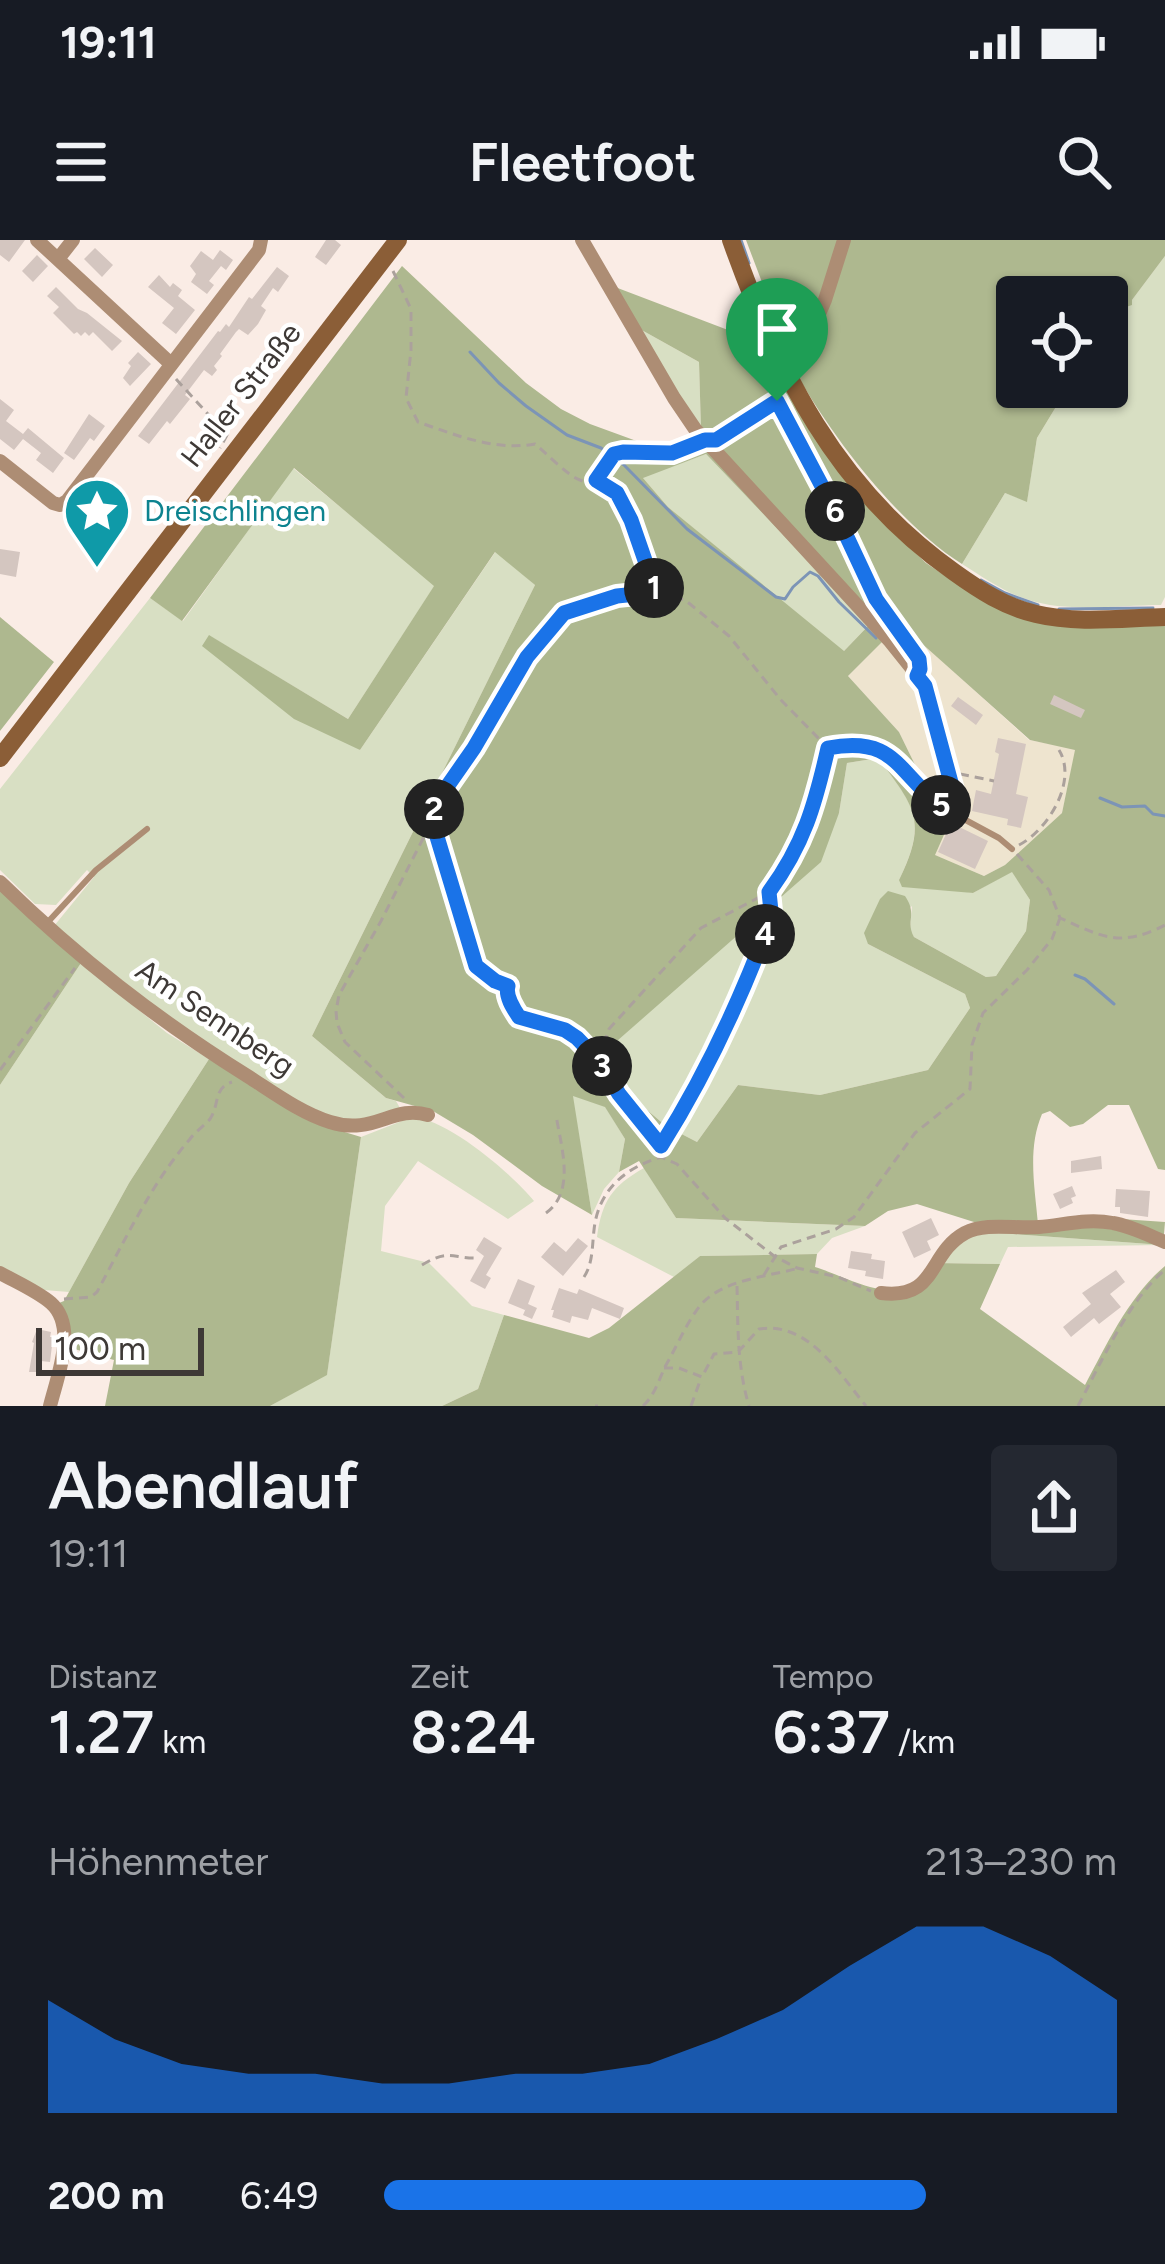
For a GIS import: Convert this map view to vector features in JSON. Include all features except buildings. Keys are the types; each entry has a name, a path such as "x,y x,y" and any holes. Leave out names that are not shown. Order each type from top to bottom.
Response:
{"main road":[{"name":"Haller Straße","path":"0,758 398,240"},
{"path":"731,240 772,349 836,455 880,509 932,557 983,593 1025,611 1091,619 1165,617"}],"street":[{"path":"37,240 169,366"},
{"path":"58,259 74,240"},
{"path":"582,240 674,398 705,440 917,676"},
{"path":"788,379 825,300 844,240"},
{"path":"0,461 53,503 67,501 259,250 261,241"},
{"name":"Am Sennberg","path":"0,882 45,926 178,1033 321,1119 363,1127 409,1112 428,1115"},
{"path":"880,1293 906,1293 926,1282 950,1245 974,1229 1103,1221 1165,1242"},
{"path":"0,1273 58,1311 64,1335 50,1406"}],"lane":[{"path":"788,379 777,401 876,599 919,659 917,676 925,686 960,817 1012,849"},
{"path":"45,926 96,870 147,829"}],"path":[{"path":"391,267 411,309 406,398 418,422 467,440 514,448 535,444 580,480 596,480 617,493 656,592"},
{"path":"169,366 227,435 221,448"},
{"path":"596,480 614,454 672,453 716,440 777,401"},
{"path":"409,1112 403,1096 345,1042 337,1023 339,995 432,820 435,804 527,657 564,613 617,596 656,592 685,600 729,636 828,748"},
{"path":"828,748 878,749 893,757 940,805 956,801"},
{"path":"598,1060 610,1029 701,928 769,892 788,866 815,807 828,748"},
{"path":"764,1275 782,1247 836,1228 854,1216 915,1133 970,1089 972,1045 989,1004 1027,970 1052,939 1060,918 1049,890 1012,849 1028,840 1057,807 1066,765 1059,750"},
{"path":"948,772 994,781"},
{"path":"432,820 476,966 508,986 519,1017 577,1038 661,1146"},
{"path":"661,1157 661,1146 727,1027 769,924 769,892"},
{"path":"1060,918 1121,940 1165,925"},
{"path":"1157,929 1165,934"},
{"path":"0,1070 69,978 80,955"},
{"path":"52,1304 94,1295 145,1203 191,1137 214,1113 218,1091 227,1082 257,1082"},
{"path":"546,1213 556,1204 565,1171 556,1115"},
{"path":"584,1277 592,1261 596,1212 607,1190 617,1178 661,1157 677,1164 725,1218 774,1256 797,1268 880,1293"},
{"path":"422,1265 448,1254 478,1258"},
{"path":"644,1406 700,1305 717,1291 797,1268"},
{"path":"1078,1406 1112,1340 1165,1270"},
{"path":"737,1284 738,1352 749,1406"},
{"path":"691,1406 714,1354 738,1352 759,1329 777,1328 802,1336 866,1406"},
{"path":"664,1368 702,1377"}],"shaded area":[{"path":"900,623 1029,740 1076,749 1062,813 1005,865 984,876 934,855 951,818 920,775 899,732 848,676"}],"green space":[{"path":"746,240 1165,240 1165,256 1128,306 1128,276 996,276 996,408 1055,408 1037,438 1027,502 1005,493 962,564 916,528 850,455 794,368"},
{"path":"1165,256 1165,597 1161,605 1077,607 1029,600 962,564 1005,493 1027,501 1037,438 1055,408 1128,408 1128,304"},
{"path":"402,266 526,383 561,409 642,443 670,446 701,430 699,362 638,328 615,287 728,330 751,316 788,393 875,514 926,563 980,599 1165,626 1165,1170 1158,1169 1129,1105 1108,1105 1083,1124 1070,1127 1050,1111 1042,1114 1033,1169 1038,1224 1107,1218 1165,1222 1163,1245 1012,1234 917,1204 888,1211 865,1226 676,1218 639,1161 619,1172 625,1139 605,1107 573,1096 592,1215 433,1111 386,1098 312,1036 535,585 495,552 360,750 294,719 202,646 209,635 348,719 434,586 294,468 182,621 150,598","holes":["706,454 869,625 844,651 668,507 643,478","900,624 1030,740 1075,750 1062,813 1005,865 984,876 935,855 951,819 920,775 899,732 848,676","878,758 909,803 915,828 899,880 902,887 973,893 1012,872 1030,900 1026,931 996,976 986,977 914,937 909,903 905,896 888,891 864,933 868,944 965,994 970,1008 928,1070 820,1095 738,1085 697,1142 666,1126 602,1072 609,1048 821,862 839,813 847,763"]},
{"path":"638,328 699,362 701,430"},
{"path":"706,454 869,625 843,652 668,507 642,477"},
{"path":"293,468 435,585 348,719 210,636 360,750 496,551 535,585 312,1036 400,1108 361,1124 312,1112 182,1028 54,926 94,877 87,870 56,905 35,904 0,870 0,789 150,598 183,621"},
{"path":"0,617 54,662 0,731"},
{"path":"878,758 913,814 913,842 899,880 973,893 1012,871 1030,900 1026,931 996,976 986,977 914,937 912,906 868,944 965,994 970,1008 928,1070 820,1095 738,1085 697,1142 666,1126 602,1072 609,1048 839,813 847,763"},
{"path":"0,888 81,963 0,1085"},
{"path":"81,963 167,1033 209,1059 129,1183 69,1292 44,1290 0,1271 0,1085"},
{"path":"209,1059 318,1124 361,1137 327,1375 270,1406 105,1406 114,1360 67,1347 59,1303"},
{"path":"572,1095 605,1106 625,1139 619,1172 604,1189 592,1215"},
{"path":"412,1117 460,1137 534,1201 508,1219 418,1161 385,1206 381,1251 429,1263 472,1306 504,1315 478,1389 442,1406 270,1406 327,1374 361,1137"},
{"path":"644,1168 676,1218 865,1226 832,1238 817,1254 700,1256 674,1277 597,1237 610,1196"},
{"path":"977,1224 1012,1234 1163,1245 1008,1247 1000,1264 934,1263"},
{"path":"817,1254 815,1267 891,1290 913,1284 934,1263 1000,1264 980,1309 1085,1385 1130,1306 1165,1266 1165,1406 442,1406 478,1389 504,1315 589,1338 609,1328 700,1256"}],"waterway":[{"path":"741,240 749,263"},
{"path":"470,352 526,406 567,435 601,448 624,465 687,529 776,597 785,599 810,572 876,638"},
{"path":"981,580 1038,605"},
{"path":"1059,609 1153,608"},
{"path":"1100,798 1122,807 1145,806 1165,816"},
{"path":"1075,975 1114,1004"}],"place":[{"name":"Dreischlingen","path":"97,570"}],"route":[{"path":"777,401 876,599 919,659 917,676 925,686 956,801 940,805 893,757 878,749 828,748 815,807 788,866 769,892 769,924 727,1027 661,1146 577,1038 519,1017 508,986 476,966 432,820 435,804 527,657 564,613 617,596 656,592 617,493 596,480 614,454 672,453 716,440 777,401"}]}
